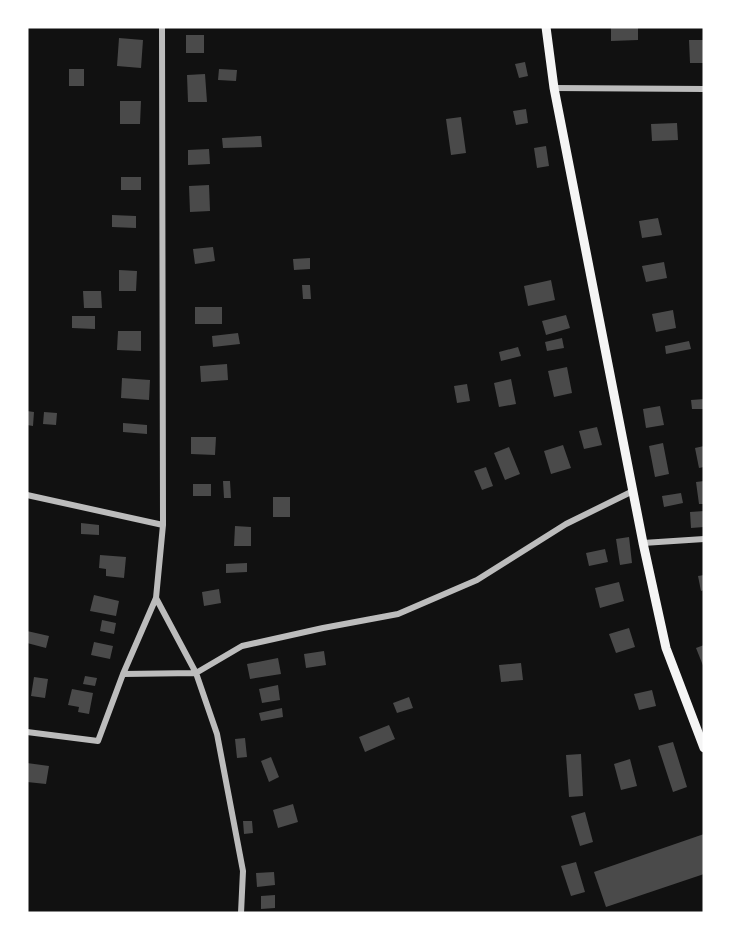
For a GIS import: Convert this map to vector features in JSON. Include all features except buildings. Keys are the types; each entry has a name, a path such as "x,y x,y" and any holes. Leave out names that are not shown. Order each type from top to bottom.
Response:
{"main road":[{"path":"546,27 554,88 643,543 666,648 704,748"}],"street":[{"path":"27,732 98,741 123,674 156,598 163,525 162,27"},
{"path":"554,88 704,88"},
{"path":"123,674 196,673 242,646 398,614 477,580 566,524 633,491"},
{"path":"27,495 163,525"},
{"path":"643,543 704,538"},
{"path":"156,598 196,673 217,734 243,871 241,913"}]}
